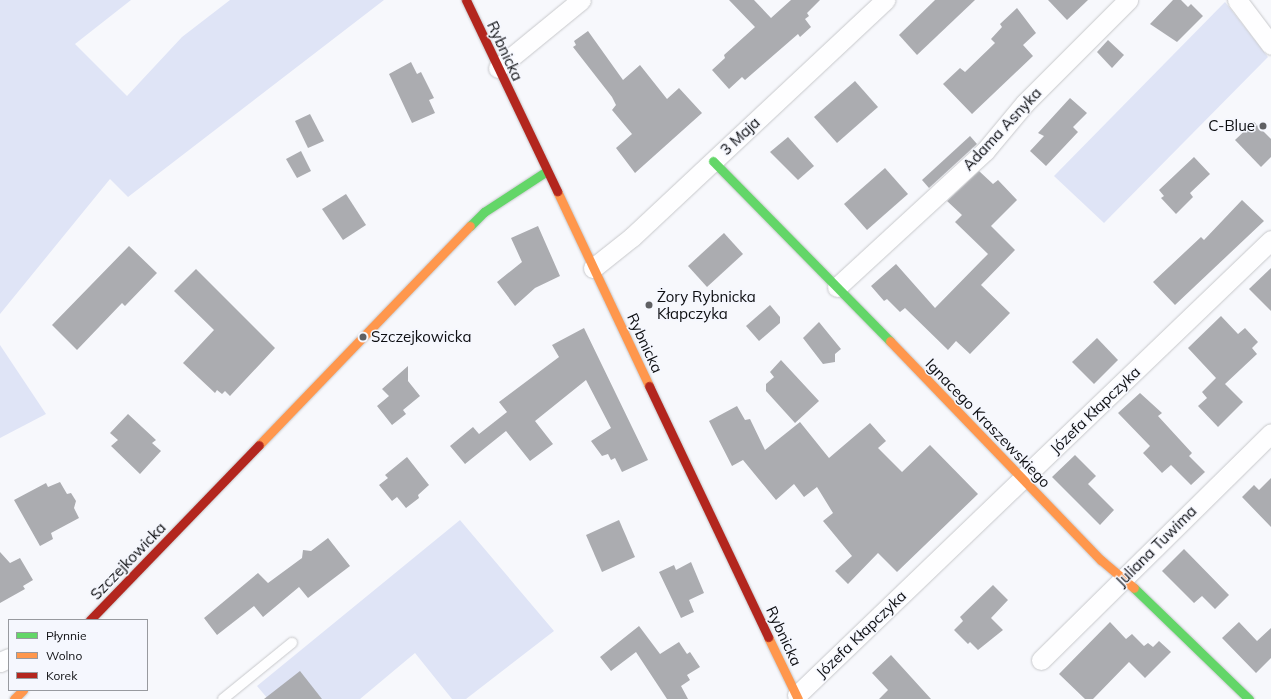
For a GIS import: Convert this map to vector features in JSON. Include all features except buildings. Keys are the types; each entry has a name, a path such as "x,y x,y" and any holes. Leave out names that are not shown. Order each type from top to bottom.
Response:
{"street":[{"name":"Rybnicka","path":"466,0 798,697"},
{"path":"498,68 581,0"},
{"name":"3 Maja","path":"593,268 632,237 885,0"},
{"name":"Adama Asnyka","path":"837,288 985,151 1025,103 1128,0"},
{"path":"1237,0 1271,45"},
{"name":"Ignacego Kraszewskiego","path":"713,161 1011,464 1022,480 1101,560 1124,578 1248,699"},
{"name":"Szczejkowicka","path":"91,619 484,212 547,171"},
{"name":"Józefa Kłapczyka","path":"798,697 1271,240"},
{"name":"Juliana Tuwima","path":"1041,660 1271,433"},
{"path":"14,699 22,691"}],"lane":[{"path":"223,699 292,643"}],"shaded area":[{"path":"0,0 131,0 75,44 127,96 182,37 230,0 384,0 128,197 110,179 0,314"},
{"path":"1225,2 1268,57 1104,223 1054,176"},
{"path":"0,345 46,414 0,438"},
{"path":"460,520 554,631 466,699 452,699 415,653 360,699 268,699 257,686"}],"traffic: fast":[{"path":"713,161 890,341"},
{"path":"470,226 484,212 547,171"},
{"path":"1134,588 1249,699"}],"traffic: slow":[{"path":"557,191 649,386"},
{"path":"259,445 470,226"},
{"path":"890,341 1101,560 1134,588"},
{"path":"768,637 798,699"},
{"path":"14,699 22,691"}],"traffic: jam":[{"path":"466,0 557,191"},
{"path":"649,386 768,637"},
{"path":"91,619 259,445"}],"place":[{"name":"C-Blue","path":"1263,126"},
{"name":"Żory Rybnicka Kłapczyka","path":"649,305"},
{"name":"Szczejkowicka","path":"363,337"}]}
